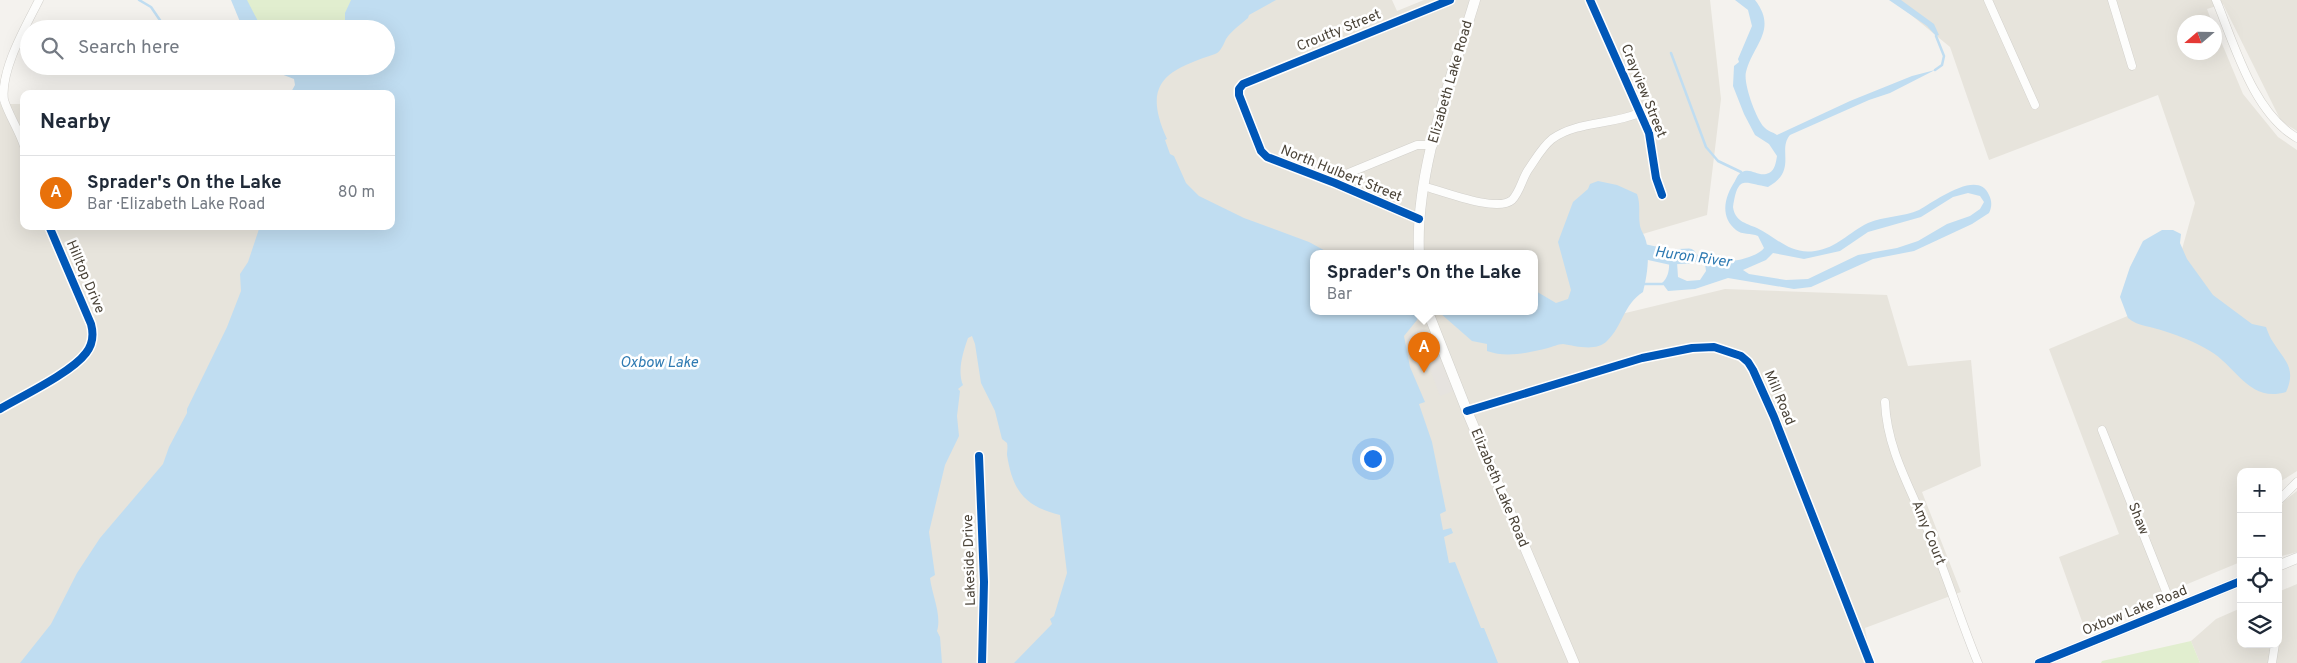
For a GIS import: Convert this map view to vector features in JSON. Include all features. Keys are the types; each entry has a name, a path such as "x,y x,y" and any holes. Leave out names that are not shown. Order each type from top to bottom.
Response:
{"street":[{"path":"29,20 39,0"},
{"name":"Croutty Street","path":"1240,89 1243,84 1450,0"},
{"name":"Elizabeth Lake Road","path":"1419,250 1419,219 1433,145 1475,0"},
{"name":"Crayview Street","path":"1590,0 1649,133 1656,178 1662,195"},
{"path":"1988,0 2035,105"},
{"path":"2112,0 2132,66"},
{"path":"2216,0 2255,93 2276,123 2297,138"},
{"path":"20,39 7,65 2,81 4,100 20,137"},
{"name":"North Hulbert Street","path":"1240,89 1239,95 1264,154 1419,219"},
{"path":"1424,186 1493,205 1506,204 1515,196 1524,177 1551,140 1569,130 1629,117 1639,113"},
{"path":"1335,183 1340,177 1417,145 1433,145"},
{"name":"Hilltop Drive","path":"0,409 75,364 88,352 93,338 91,324 51,230"},
{"name":"Elizabeth Lake Road","path":"1429,315 1467,411 1574,663"},
{"name":"Mill Road","path":"1467,411 1642,358 1692,348 1714,347 1741,356 1753,370 1774,417 1870,663"},
{"name":"Amy Court","path":"1885,402 1890,440 1895,457 1939,556 1978,663"},
{"name":"Shaw","path":"2102,430 2173,609"},
{"name":"Lakeside Drive","path":"979,456 984,582 982,663"},
{"path":"2282,497 2297,482"},
{"path":"2282,564 2297,558"},
{"name":"Oxbow Lake Road","path":"2038,663 2237,583"},
{"path":"2272,663 2274,648"}],"shaded area":[{"path":"1123,0 1392,0 1397,11 1424,0 1710,0 1721,99 1707,215 1592,249 1555,330 1725,289 1887,295 1908,366 1971,360 1981,466 1922,492 1961,592 1865,628 1871,663 1431,663 1353,315 1538,315 1538,250 1310,250 1310,253 1067,166"},
{"path":"1893,0 2297,0 2297,131 2281,121 2223,4 2207,9 2209,15 2177,15 2177,60 2222,60 2222,44 2243,94 2278,137 2297,150 2297,471 2282,480 2282,468 2237,468 2237,563 2084,627 2059,557 2119,534 2049,349 2168,299 2195,203 2158,95 1989,160 1950,47"},
{"path":"0,104 20,104 20,230 359,230 159,663 0,663"},
{"path":"966,255 1125,663 834,663"},
{"path":"1424,328 1425,338 1431,336 1453,391 1440,396 1426,358 1413,363 1407,346 1406,337 1412,332"},
{"path":"2297,491 2297,552 2282,556 2282,505 2284,501"},
{"path":"2297,584 2297,663 2200,663 2191,641 2216,619 2237,610 2237,648 2282,648 2282,590"}],"green space":[{"path":"242,0 425,0 395,22 395,20 250,20"},
{"path":"2191,641 2200,663 2101,663 2102,661"}],"water":[{"path":"231,0 247,0 257,20 239,20"},
{"name":"Oxbow Lake","path":"351,0 1276,0 1249,15 1228,36 1217,53 1184,66 1163,81 1158,91 1157,104 1160,120 1167,139 1165,140 1170,154 1174,156 1186,183 1199,196 1244,218 1309,242 1324,250 1310,250 1310,315 1418,315 1417,320 1404,336 1410,367 1425,402 1419,404 1432,442 1446,511 1440,514 1443,530 1451,528 1453,533 1444,537 1449,563 1455,562 1481,628 1484,628 1498,663 1014,663 1052,624 1050,619 1054,616 1067,573 1060,515 1029,502 1017,488 1007,455 1007,443 1002,439 995,411 981,383 972,336 968,338 961,362 961,380 963,385 958,389 960,391 957,416 959,436 945,465 929,532 935,575 930,578 938,612 937,631 940,637 942,663 20,663 51,624 77,573 100,538 163,464 169,447 227,327 241,291 240,274 248,262 259,230 395,230 395,90 292,90 295,85 294,79 284,75 395,75 395,20 345,20 345,13"},
{"path":"1735,0 1755,0 1762,11 1764,29 1749,62 1746,72 1746,84 1754,109 1761,123 1767,130 1777,135 1850,101 1912,76 1935,70 1890,93 1869,100 1790,135 1785,147 1785,167 1777,180 1768,187 1743,183 1737,189 1733,207 1738,218 1791,248 1806,252 1830,247 1868,223 1919,210 1956,189 1966,186 1976,185 1983,188 1989,195 1991,206 1989,213 1972,224 1914,251 1873,259 1811,287 1794,289 1728,278 1695,289 1668,291 1662,283 1667,277 1669,270 1668,255 1682,252 1721,261 1731,261 1750,257 1764,248 1758,236 1741,233 1736,230 1727,219 1725,206 1731,187 1742,172 1769,173 1774,168 1777,156 1769,144 1755,135 1733,86 1734,66 1739,62 1738,59 1752,26 1748,10","holes":["1968,193 1980,196 1984,202 1980,209 1970,216 1947,224 1918,241 1897,248 1858,255 1808,279 1786,280 1749,274 1743,270 1766,260 1773,253 1804,259 1840,251 1868,232 1921,217 1953,197","1682,259 1705,264 1706,271 1700,280 1687,281 1678,277 1677,262"]},
{"path":"1889,0 1901,0 1934,24 1939,35 1936,36 1927,26"},
{"path":"1598,181 1617,185 1637,194 1640,226 1648,253 1647,273 1643,292 1631,303 1617,329 1607,341 1592,347 1563,344 1525,353 1494,353 1487,351 1487,344 1472,341 1442,315 1538,315 1538,292 1556,303 1568,299 1571,290 1558,242 1573,202 1588,189 1590,184"},
{"path":"2162,230 2173,230 2181,234 2180,243 2187,259 2213,295 2252,324 2266,327 2290,370 2289,384 2286,392 2273,394 2253,388 2210,351 2176,335 2136,323 2128,318 2120,297 2130,267 2143,241"}],"waterway":[{"path":"139,0 151,7 160,20"},
{"path":"1935,70 1942,65 1944,56 1936,36"},
{"path":"1671,53 1706,147 1718,161 1741,172"},
{"name":"Huron River","path":"1628,248 1669,257 1689,256"},
{"path":"1644,284 1663,284"}],"cycle path":[{"path":"1419,219 1335,183 1267,157 1261,151 1239,95 1239,89 1243,84 1450,0"},
{"path":"1590,0 1649,133 1656,178 1662,195"},
{"path":"0,409 46,384 79,361 88,350 93,336 91,324 51,230"},
{"path":"1467,411 1642,358 1692,348 1714,347 1741,356 1753,370 1774,417 1870,663"},
{"path":"979,456 984,582 982,663"},
{"path":"2039,663 2237,583"}],"place":[{"name":"Sprader's On the Lake","path":"1424,373"}]}
